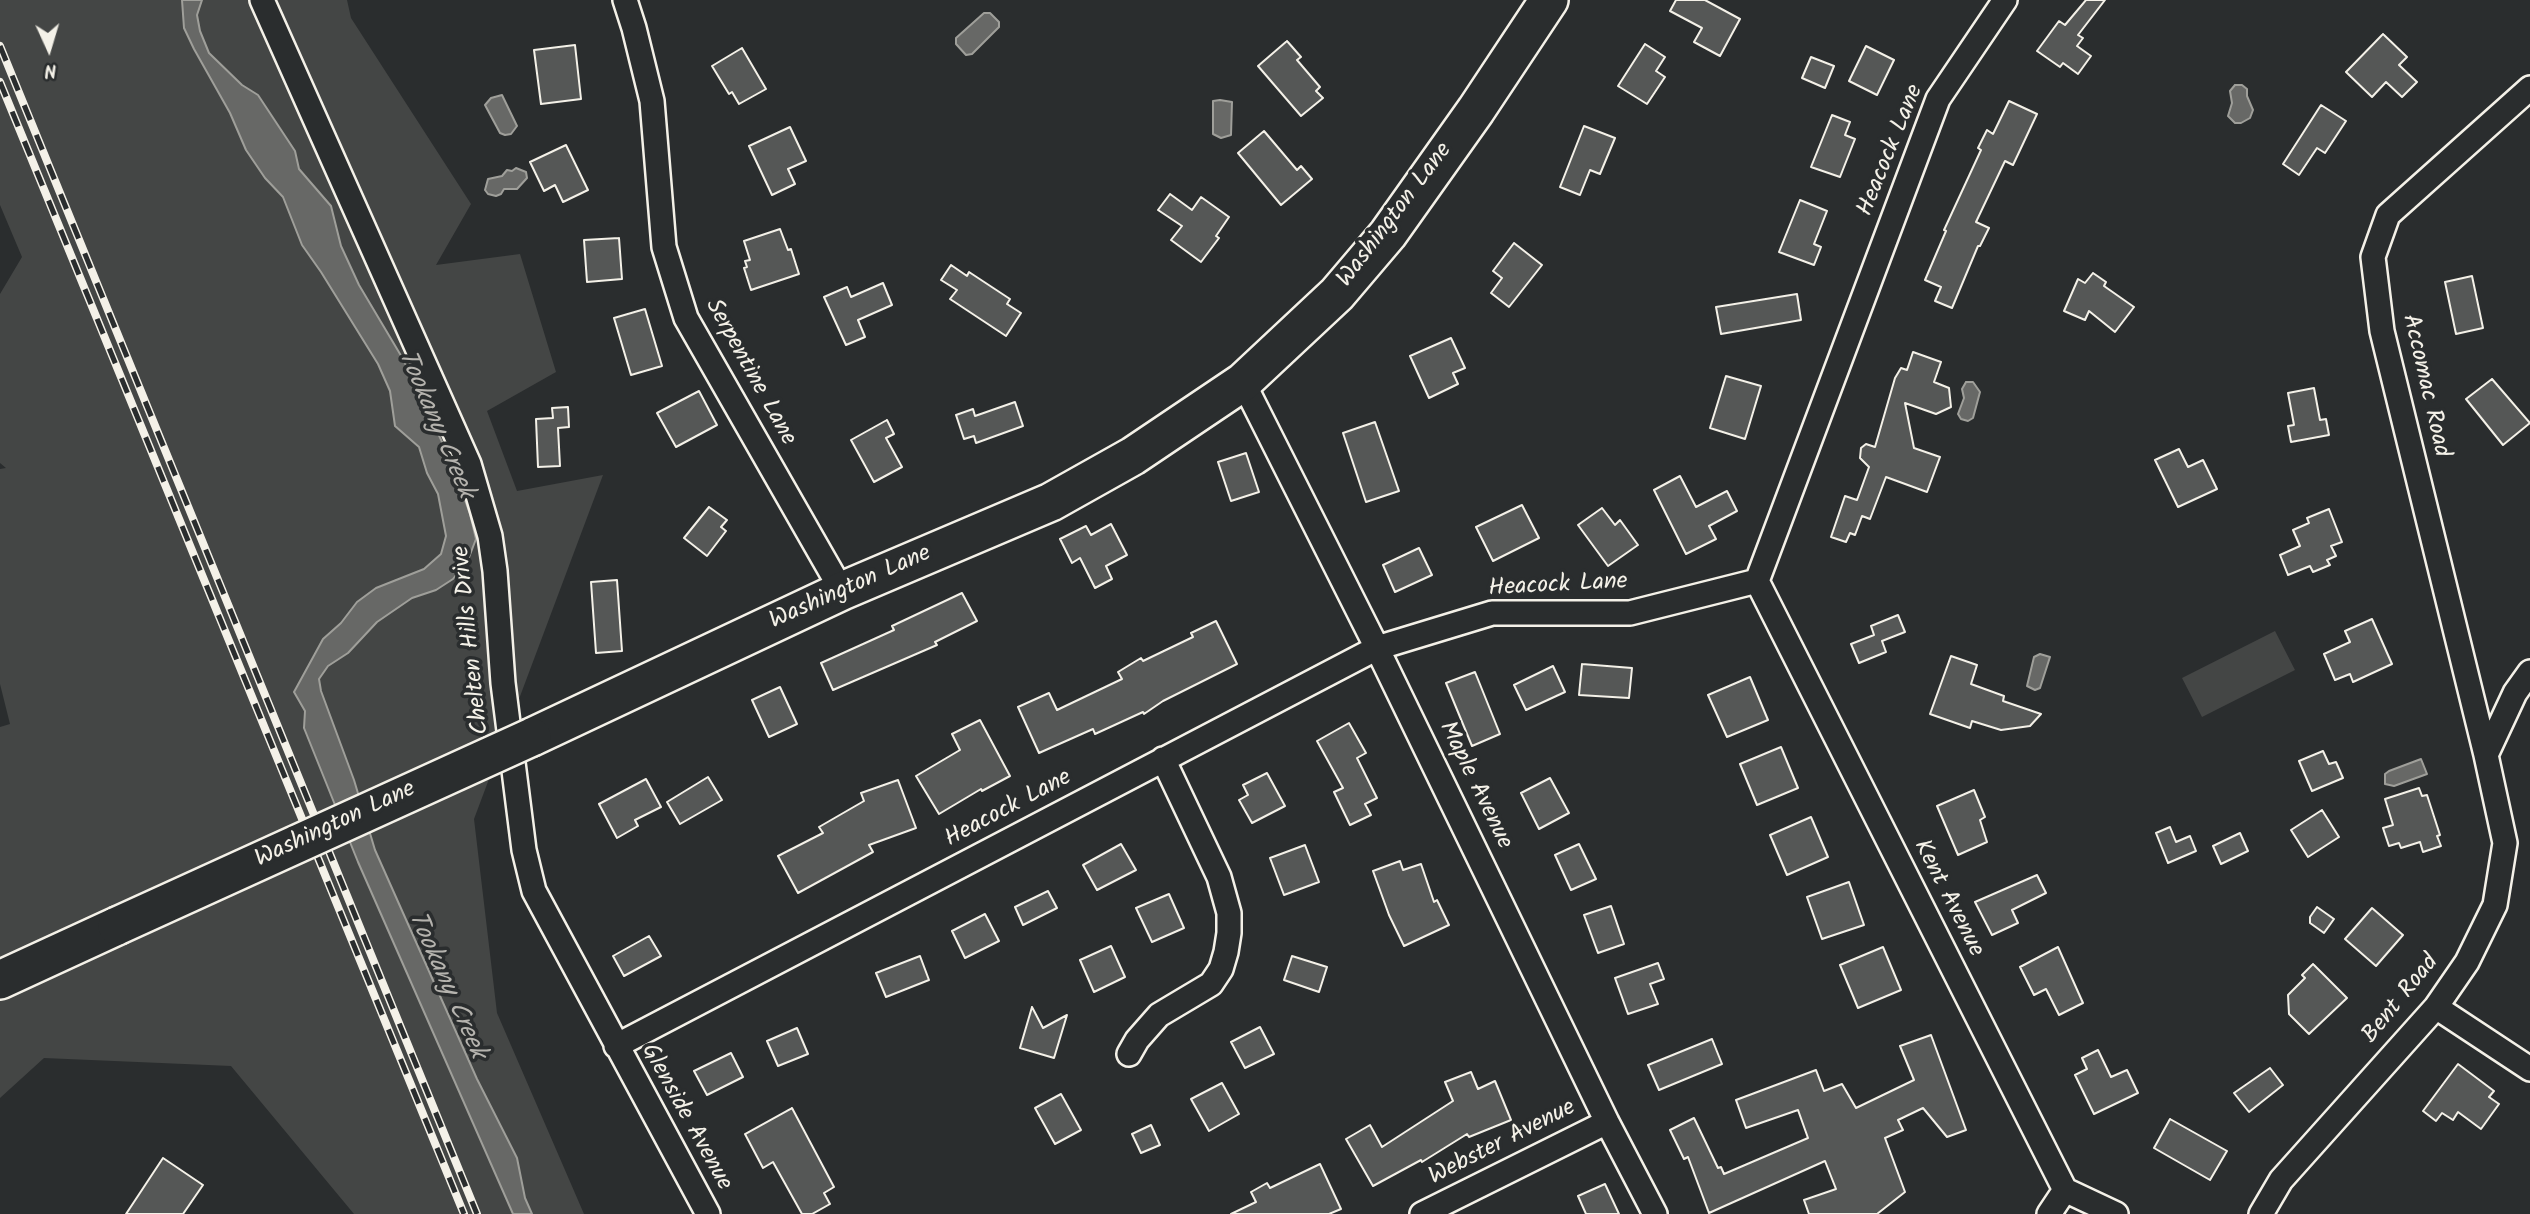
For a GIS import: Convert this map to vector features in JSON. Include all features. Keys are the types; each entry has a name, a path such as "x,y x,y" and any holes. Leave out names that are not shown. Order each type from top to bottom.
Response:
{"main road":[{"name":"Washington Lane","path":"0,980 532,737 842,591 1051,502 1133,456 1243,382 1337,293 1388,234 1476,110 1549,0"}],"street":[{"name":"Chelten Hills Drive","path":"262,0 469,464 490,536 501,633 503,683 527,864 534,891 616,1046"},
{"name":"Serpentine Lane","path":"625,0 652,101 664,247 685,318 842,591"},
{"name":"Heacock Lane","path":"616,1046 1377,648 1492,613 1630,613 1757,581 1938,99 2005,0"},
{"name":"Accomac Road","path":"2486,755 2382,331 2373,257 2388,215 2530,88"},
{"name":"Maple Avenue","path":"1243,382 1377,648 1607,1122 1655,1214"},
{"name":"Kent Avenue","path":"1757,581 2065,1190"},
{"path":"2486,755 2515,693 2530,672"},
{"name":"Bent Road","path":"2261,1214 2281,1180 2436,1007 2467,962 2495,905 2505,843 2486,755"},
{"path":"1129,1054 1137,1040 1159,1015 1211,984 1226,952 1229,933 1229,913 1219,877 1163,759"},
{"path":"2436,1007 2530,1069"},
{"name":"Glenside Avenue","path":"616,1046 708,1214"},
{"name":"Webster Avenue","path":"1422,1214 1607,1122"},
{"path":"2049,1214 2065,1190 2116,1214"}],"shaded area":[{"path":"0,0 347,0 351,18 471,204 436,265 520,254 556,372 487,411 517,491 603,475 474,819 497,1013 584,1214 354,1214 231,1066 44,1058 0,1098 0,727 10,724 0,684 0,469 6,468 0,463 0,294 22,257 0,205"},
{"path":"2275,631 2295,670 2202,717 2182,678"}],"water":[{"name":"Tookany Creek","path":"182,0 202,0 197,15 209,53 242,85 258,95 295,151 299,169 331,206 341,246 359,285 403,359 451,461 470,514 476,539 468,560 453,579 436,590 412,598 377,622 348,653 328,666 319,679 375,850 477,1079 517,1158 525,1198 532,1214 513,1214 358,862 304,728 305,711 294,692 323,639 341,623 357,602 376,588 424,569 441,554 446,536 438,494 427,473 419,447 395,426 390,391 378,364 302,245 283,197 265,178 246,150 230,113 184,28"},
{"path":"984,13 990,13 999,22 999,27 972,54 966,55 956,44 956,38"},
{"path":"2235,85 2242,85 2247,89 2253,110 2250,118 2241,123 2235,123 2228,116 2232,103 2230,91"},
{"path":"502,95 517,126 511,134 505,135 500,133 485,105 491,98"},
{"path":"1213,101 1232,102 1231,135 1221,138 1213,134"},
{"path":"516,168 526,172 527,178 517,189 504,189 496,196 488,194 485,190 488,179 502,176 507,170"},
{"path":"1966,382 1973,382 1980,392 1973,418 1968,421 1961,419 1958,414 1964,398 1962,389"},
{"path":"2040,654 2050,657 2040,688 2035,690 2027,686 2034,657"},
{"path":"2421,759 2427,774 2394,786 2385,784 2385,774 2389,771"}],"building":[{"path":"1676,0 1705,0 1740,19 1720,56 1694,42 1702,28 1670,11"},
{"path":"2086,0 2105,0 2078,35 2083,38 2077,46 2091,56 2078,74 2063,63 2060,67 2037,51 2059,21 2065,25"},
{"path":"2383,34 2407,57 2399,65 2417,82 2402,97 2386,82 2372,97 2346,72"},
{"path":"1287,41 1301,57 1297,60 1320,87 1316,91 1323,98 1301,116 1258,66"},
{"path":"1645,44 1665,57 1656,71 1665,77 1647,104 1618,86"},
{"path":"575,45 581,99 541,104 534,50"},
{"path":"1866,46 1894,60 1877,95 1849,81"},
{"path":"742,48 766,89 739,104 732,92 729,94 712,66"},
{"path":"1811,57 1834,66 1825,88 1802,78"},
{"path":"2009,101 2037,114 2013,165 2005,161 1976,222 1989,228 1978,246 1952,308 1935,301 1941,287 1925,280 1946,231 1944,230 1981,150 1978,148 1987,130 1993,134"},
{"path":"2321,105 2346,121 2325,153 2317,148 2299,175 2283,164"},
{"path":"1832,115 1850,122 1845,135 1855,139 1840,177 1811,167"},
{"path":"1584,126 1615,138 1600,174 1590,170 1580,195 1560,187"},
{"path":"790,127 806,161 788,169 795,184 772,195 749,146"},
{"path":"1264,131 1297,170 1301,166 1312,179 1281,205 1238,153"},
{"path":"566,145 588,190 563,202 555,185 544,191 530,162"},
{"path":"1170,194 1192,210 1201,197 1229,217 1216,236 1219,238 1201,262 1171,240 1182,226 1158,210"},
{"path":"1800,200 1827,211 1814,244 1821,247 1814,265 1779,252"},
{"path":"780,229 788,250 791,249 799,274 751,290 744,268 747,267 745,261 750,260 744,241"},
{"path":"619,238 622,279 587,282 584,240"},
{"path":"1514,243 1542,265 1509,307 1491,293 1502,278 1493,271"},
{"path":"951,265 967,276 969,272 1010,299 1007,304 1021,313 1006,336 950,299 957,290 941,280"},
{"path":"2093,273 2106,282 2104,286 2134,307 2115,332 2089,311 2085,320 2064,311 2078,279 2085,283"},
{"path":"2472,276 2483,328 2456,334 2445,282"},
{"path":"883,283 892,305 858,320 865,337 846,345 824,297 847,287 851,297"},
{"path":"1797,294 1801,320 1721,334 1716,307"},
{"path":"645,309 662,366 631,375 614,318"},
{"path":"1451,338 1465,368 1453,373 1458,384 1429,398 1410,356"},
{"path":"1913,352 1941,362 1934,382 1949,388 1951,407 1936,414 1905,403 1914,448 1940,457 1927,492 1886,477 1870,519 1862,516 1855,535 1850,533 1846,542 1831,537 1845,496 1857,500 1869,467 1860,458 1861,448 1866,444 1875,447 1895,378 1901,368 1907,370"},
{"path":"1726,376 1761,386 1745,439 1710,428"},
{"path":"2492,379 2530,423 2503,445 2466,399"},
{"path":"2314,388 2320,420 2326,419 2329,435 2291,442 2288,426 2294,425 2288,393"},
{"path":"699,391 717,425 676,447 657,413"},
{"path":"1015,402 1023,426 976,443 974,436 964,439 956,415 973,409 975,416"},
{"path":"568,407 569,427 558,428 560,466 538,467 536,419 553,418 552,408"},
{"path":"887,420 894,434 886,438 902,467 874,482 851,440"},
{"path":"1375,422 1399,491 1366,502 1343,433"},
{"path":"2179,449 2188,467 2203,460 2217,489 2178,507 2155,460"},
{"path":"1246,453 1259,492 1231,501 1218,462"},
{"path":"1680,476 1696,507 1727,491 1737,511 1709,526 1716,539 1686,554 1654,490"},
{"path":"1522,505 1539,538 1493,561 1476,527"},
{"path":"709,507 727,520 721,527 726,531 707,556 684,538"},
{"path":"1602,508 1615,525 1620,520 1638,545 1608,566 1578,525"},
{"path":"2329,509 2342,542 2331,546 2336,556 2327,560 2330,565 2313,572 2310,566 2288,575 2280,555 2300,546 2293,530 2309,523 2307,518"},
{"path":"1111,524 1127,555 1106,566 1112,579 1095,588 1080,558 1072,563 1060,539 1086,526 1091,535"},
{"path":"1419,548 1432,575 1395,592 1383,565"},
{"path":"617,580 622,651 596,653 591,582"},
{"path":"962,593 977,621 935,642 937,645 833,690 821,663 894,630 892,626"},
{"path":"1898,615 1905,632 1882,641 1886,652 1859,663 1851,644 1874,635 1871,626"},
{"path":"2372,619 2392,664 2353,682 2350,674 2335,680 2324,654 2350,642 2345,631"},
{"path":"1216,621 1237,664 1163,701 1144,714 1143,712 1095,734 1093,729 1039,753 1018,707 1049,693 1057,710 1122,679 1118,672 1141,658 1143,661 1193,637 1191,633"},
{"path":"1951,656 1977,665 1971,684 2004,696 2003,701 2041,714 2030,726 2001,730 1972,721 1970,728 1930,714"},
{"path":"1582,664 1632,668 1629,698 1579,695"},
{"path":"1553,666 1565,692 1526,710 1514,685"},
{"path":"1475,672 1500,734 1472,746 1446,683"},
{"path":"1750,677 1768,720 1727,737 1708,695"},
{"path":"780,687 797,724 769,737 752,700"},
{"path":"980,720 1010,776 982,791 981,789 939,814 916,776 960,750 952,734"},
{"path":"1349,723 1366,753 1357,758 1377,798 1365,804 1371,815 1350,825 1334,792 1343,788 1317,741"},
{"path":"1781,747 1798,788 1757,805 1740,764"},
{"path":"2323,751 2329,764 2336,762 2343,778 2312,791 2299,761"},
{"path":"1267,773 1285,806 1252,823 1239,800 1248,795 1243,785"},
{"path":"708,777 722,800 680,824 667,802"},
{"path":"1550,778 1569,813 1539,829 1521,793"},
{"path":"646,779 661,807 635,820 638,826 617,838 599,804"},
{"path":"898,780 916,828 869,845 873,852 798,893 778,856 823,833 819,827 864,801 861,793"},
{"path":"2419,788 2422,796 2427,795 2441,846 2423,852 2420,842 2401,848 2399,843 2389,846 2383,828 2393,825 2385,799"},
{"path":"1974,790 1985,817 1980,820 1987,842 1958,855 1937,806"},
{"path":"2322,810 2339,837 2308,857 2291,830"},
{"path":"1811,817 1828,857 1787,875 1770,835"},
{"path":"2170,827 2176,842 2190,836 2196,851 2168,863 2156,833"},
{"path":"2240,833 2248,851 2221,864 2213,846"},
{"path":"1121,844 1136,870 1097,890 1083,865"},
{"path":"1579,844 1596,879 1571,890 1555,855"},
{"path":"1305,845 1319,882 1284,895 1270,858"},
{"path":"1400,861 1403,870 1421,864 1434,902 1437,900 1449,925 1404,946 1373,871"},
{"path":"2037,875 2046,893 2012,910 2018,923 1992,935 1975,902"},
{"path":"1849,882 1864,925 1822,939 1807,897"},
{"path":"1048,891 1057,908 1023,925 1015,907"},
{"path":"1169,894 1184,928 1152,942 1136,908"},
{"path":"1611,906 1624,944 1598,953 1584,915"},
{"path":"2317,907 2334,919 2324,933 2310,923 2310,917"},
{"path":"2372,908 2403,935 2376,966 2345,939"},
{"path":"985,914 999,941 965,958 952,931"},
{"path":"649,936 661,956 624,976 613,956"},
{"path":"1111,946 1125,977 1094,992 1080,960"},
{"path":"1883,947 1901,990 1858,1008 1840,965"},
{"path":"2058,947 2083,1003 2059,1015 2046,989 2034,995 2020,967"},
{"path":"920,956 929,980 886,997 876,973"},
{"path":"1292,956 1327,967 1319,992 1284,980"},
{"path":"1658,963 1664,979 1650,984 1658,1004 1628,1014 1615,978"},
{"path":"2313,964 2347,998 2309,1034 2289,1014 2288,995 2305,978 2302,975"},
{"path":"1032,1007 1043,1028 1067,1015 1054,1058 1020,1048"},
{"path":"1260,1027 1274,1054 1245,1068 1231,1042"},
{"path":"797,1028 808,1054 778,1066 767,1041"},
{"path":"1931,1035 1966,1130 1947,1137 1923,1108 1898,1120 1903,1130 1885,1138 1905,1192 1877,1214 1809,1214 1804,1200 1836,1189 1825,1161 1709,1213 1688,1157 1684,1159 1670,1130 1694,1118 1718,1168 1721,1167 1724,1174 1808,1138 1798,1110 1746,1128 1736,1100 1816,1070 1824,1091 1842,1084 1856,1108 1914,1080 1900,1046"},
{"path":"1712,1039 1722,1064 1659,1090 1648,1065"},
{"path":"2098,1050 2111,1077 2127,1070 2138,1093 2094,1114 2075,1075 2087,1069 2082,1058"},
{"path":"731,1053 743,1077 707,1095 694,1071"},
{"path":"2458,1064 2494,1091 2489,1097 2499,1104 2481,1129 2458,1112 2453,1120 2442,1113 2436,1121 2423,1111"},
{"path":"2270,1068 2283,1085 2249,1112 2234,1093"},
{"path":"1471,1072 1478,1089 1495,1081 1511,1120 1469,1137 1467,1134 1422,1162 1421,1160 1373,1186 1346,1139 1370,1125 1382,1147 1453,1101 1445,1082"},
{"path":"1222,1083 1239,1114 1209,1131 1191,1099"},
{"path":"1061,1094 1081,1130 1055,1144 1035,1108"},
{"path":"792,1108 834,1187 824,1193 830,1204 812,1214 802,1214 773,1162 763,1168 745,1134"},
{"path":"2170,1119 2227,1151 2210,1180 2154,1148"},
{"path":"1151,1125 1160,1145 1141,1153 1132,1134"},
{"path":"163,1158 203,1185 183,1214 126,1214"},
{"path":"1320,1164 1341,1209 1329,1214 1231,1214 1256,1202 1251,1192 1267,1183 1270,1188"},
{"path":"1605,1184 1619,1214 1586,1214 1578,1196"}],"railway":[{"path":"0,46 477,1214"},
{"path":"0,82 464,1214"}]}
